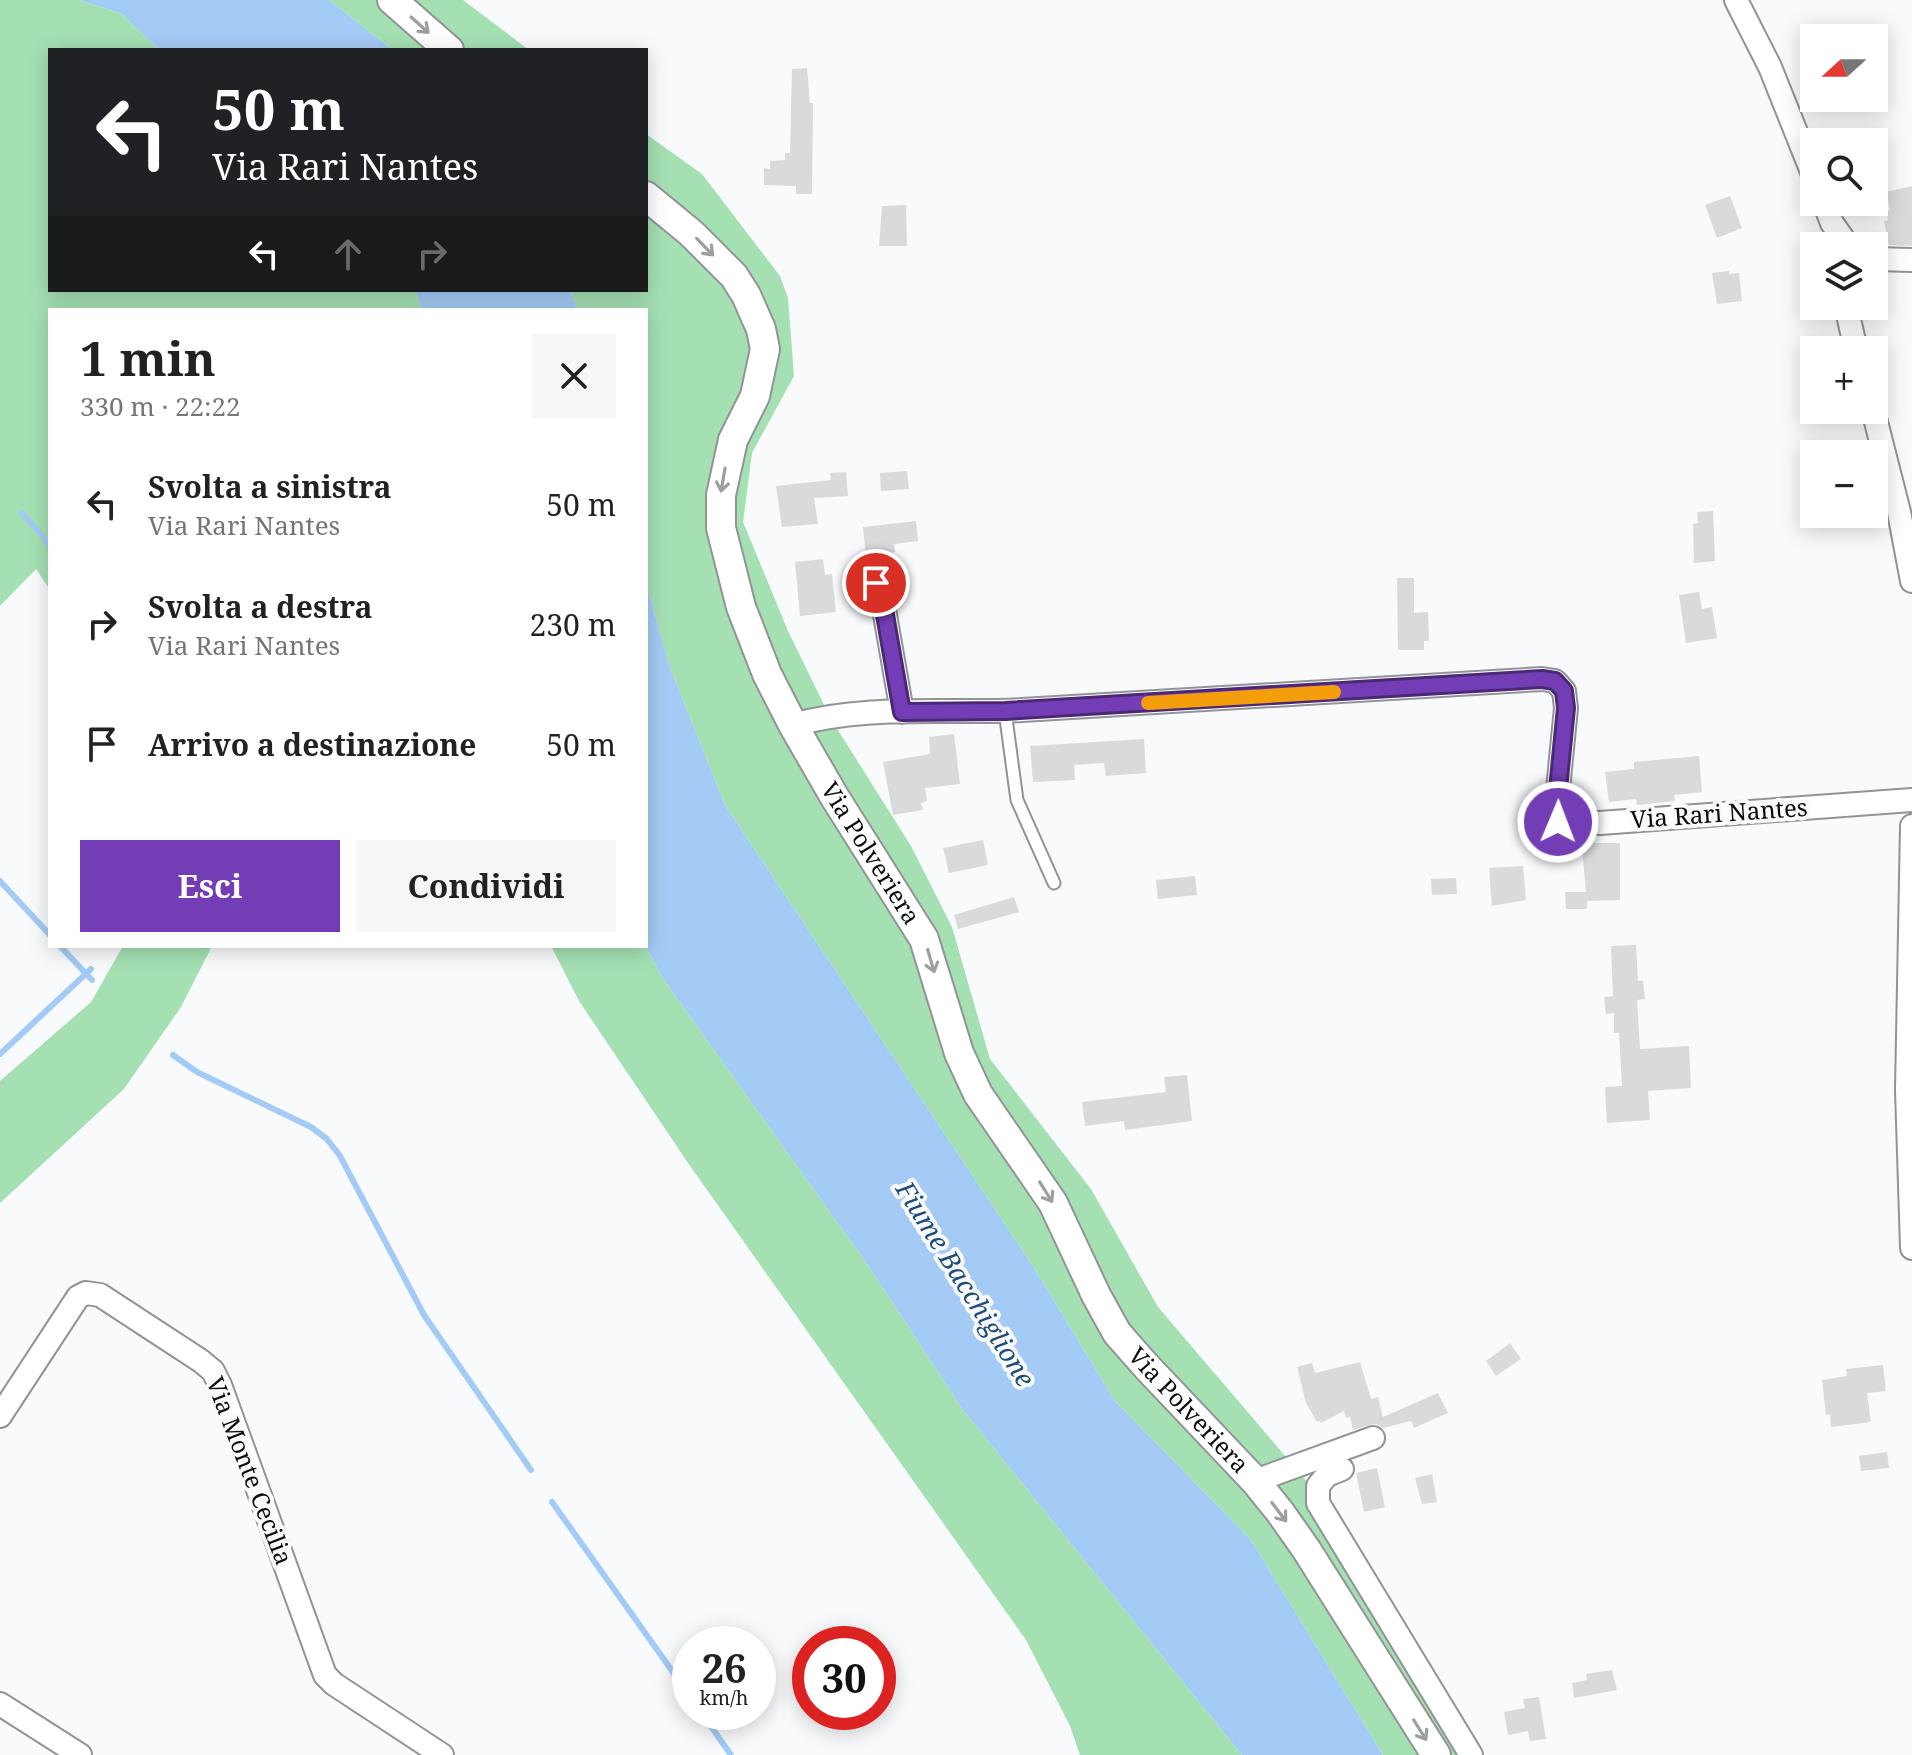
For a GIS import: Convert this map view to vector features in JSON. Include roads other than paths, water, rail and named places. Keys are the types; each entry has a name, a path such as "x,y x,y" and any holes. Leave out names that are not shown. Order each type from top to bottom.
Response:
{"street":[{"path":"392,0 447,48"},
{"path":"1736,0 1770,67 1800,142"},
{"name":"Via Polveriera","path":"648,198 691,233 734,276 761,329 765,349 755,396 733,440 721,495 721,528 741,607 767,674 793,725 924,939 959,1053 978,1094 1053,1203 1117,1333 1255,1481 1306,1549 1436,1755"},
{"path":"1888,259 1912,260"},
{"path":"1877,424 1899,512 1912,581"},
{"path":"876,583 884,609 902,712"},
{"name":"Via Rari Nantes","path":"793,725 819,718 902,712 1005,711 1542,679 1555,681 1564,691 1566,708 1558,822 1600,823 1912,800"},
{"path":"1912,826 1907,1090 1912,1248"},
{"name":"Via Monte Cecilia","path":"0,1416 78,1297 86,1293 100,1295 201,1361 213,1371 220,1385 325,1675 442,1755"},
{"name":"Via Polveriera","path":"1255,1481 1373,1438"},
{"path":"1342,1469 1327,1475 1318,1486 1318,1503 1471,1755"},
{"path":"0,1704 80,1755"}],"lane":[{"path":"1005,711 1017,800 1054,883"}],"water":[{"path":"79,0 329,0 390,48 157,48 122,14"},
{"path":"416,292 572,292 576,308 421,308"},
{"name":"Fiume Bacchiglione","path":"648,589 669,665 725,805 1034,1268 1115,1401 1251,1540 1383,1755 1242,1755 963,1410 865,1261 664,980 646,948"}],"waterway":[{"path":"22,513 48,543"},
{"path":"0,881 48,933"},
{"path":"62,948 92,980"},
{"path":"0,1054 91,969"},
{"path":"173,1055 197,1072 311,1127 327,1139 340,1156 424,1315 531,1470"},
{"path":"552,1502 672,1671"},
{"path":"714,1730 731,1755"}]}
